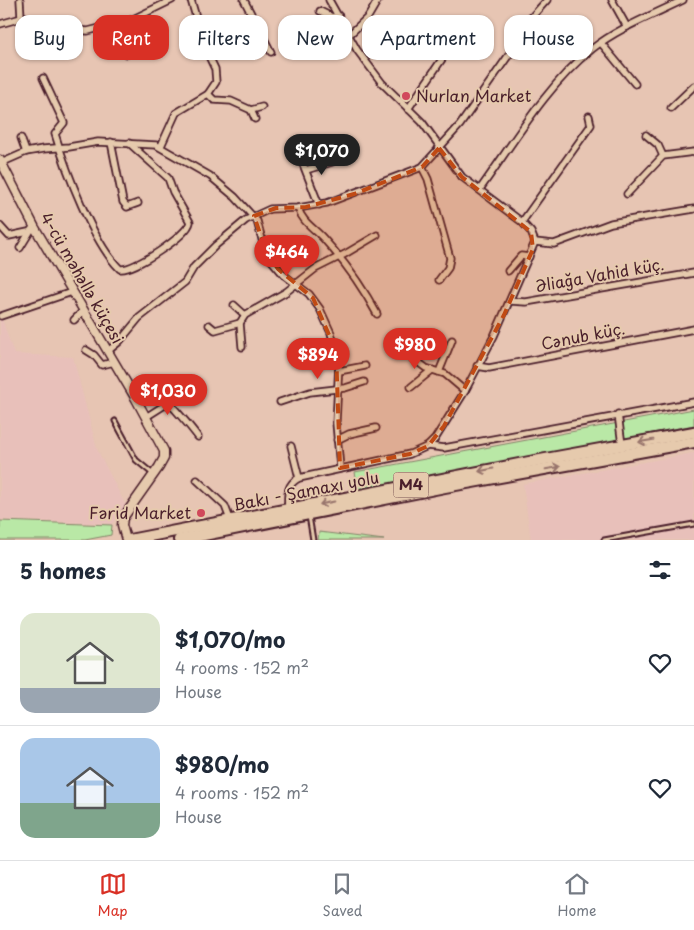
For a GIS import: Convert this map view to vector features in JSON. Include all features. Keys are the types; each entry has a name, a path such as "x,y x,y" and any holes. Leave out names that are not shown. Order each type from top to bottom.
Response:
{"highway":[{"name":"Bakı - Şamaxı yolu","path":"128,540 288,511 444,478 694,432"},
{"name":"Bakı - Şamaxı yolu","path":"179,540 309,516 445,487 694,442"}],"street":[{"path":"20,0 21,15"},
{"path":"138,15 163,2 172,0"},
{"path":"161,146 176,113 208,94 214,87 217,78 204,48 191,0"},
{"path":"244,0 271,52"},
{"path":"329,0 337,15"},
{"path":"352,32 368,17 378,0"},
{"path":"108,351 120,341 139,318 185,282 194,267 216,244 254,216 270,209 319,205 354,194 422,167 477,102 513,50 529,20 547,0"},
{"path":"612,0 628,28"},
{"path":"480,190 550,92 584,56 601,43 683,0"},
{"path":"320,11 328,15"},
{"path":"0,24 15,19"},
{"path":"288,511 288,488 299,478 410,454 428,446 444,426 465,391 510,301 535,242 531,232 522,222 462,177 439,148 422,122 382,83 352,39"},
{"path":"601,43 635,84"},
{"path":"408,109 441,60"},
{"path":"43,78 64,122 55,134 73,187 107,253 120,269 127,270 158,251 187,229 190,222 173,192 168,178 128,143"},
{"path":"671,108 694,86"},
{"path":"208,94 214,100 231,101 251,110 256,119"},
{"path":"251,110 262,107"},
{"path":"522,222 591,125 589,116"},
{"path":"646,135 658,145 663,156"},
{"path":"21,138 26,152"},
{"path":"111,142 122,202 126,206 138,203"},
{"path":"1,161 26,152 111,142 161,146 210,176 235,197 254,216 266,251 272,261 284,275 309,294 320,310 334,344 339,371 336,440 340,468"},
{"path":"627,194 663,156 694,152"},
{"path":"299,154 319,205"},
{"name":"4-cü məhəllə küçesi","path":"1,161 32,230 108,351 146,417 165,455 123,518 122,525 128,540"},
{"path":"306,170 332,162"},
{"path":"422,167 450,258 448,268 439,280"},
{"path":"298,208 303,220 323,238 364,289 377,314"},
{"path":"535,242 554,244 611,223 694,209"},
{"path":"0,226 9,236 32,230"},
{"path":"20,248 32,230"},
{"path":"242,347 240,323 245,315 286,292 315,269 339,258 377,235"},
{"path":"508,271 521,256 529,257"},
{"name":"Əliağa Vahid küç.","path":"510,301 526,302 694,273"},
{"path":"1,316 72,292"},
{"path":"234,305 245,315"},
{"path":"74,320 83,311"},
{"path":"209,325 215,330 240,323"},
{"name":"Cənub küç.","path":"477,366 489,368 694,329"},
{"path":"439,372 452,340"},
{"path":"86,350 94,355 102,365 114,362"},
{"path":"411,357 432,370 439,372 465,391"},
{"path":"339,371 365,366"},
{"path":"411,387 432,370"},
{"path":"280,402 310,392 338,389 364,382"},
{"path":"136,399 160,390 168,403 182,415 198,437"},
{"path":"428,446 444,448 618,414 694,402"},
{"path":"146,417 168,403"},
{"path":"618,414 622,445"},
{"path":"336,440 349,434 376,428"},
{"path":"291,446 299,478"},
{"path":"197,480 225,506 231,522"}],"lane":[{"path":"115,421 136,460 154,474"},
{"path":"309,516 313,540"},
{"path":"604,540 694,524"}],"highlighted area":[{"path":"439,148 462,177 531,232 533,249 504,315 444,426 428,446 410,454 340,468 336,351 313,298 278,269 266,251 254,216 276,208 306,207 354,194 422,167"}],"shaded area":[{"path":"0,313 14,354 73,357 97,449 126,506 112,524 0,520"},
{"path":"694,453 694,540 531,540 523,484"}],"green space":[{"path":"694,409 694,425 358,490 355,472"},
{"path":"0,521 112,525 111,535 85,540 0,540"},
{"path":"319,532 384,540 318,540"}],"place":[{"name":"Nurlan Market","path":"406,96"},
{"name":"Fərid Market","path":"201,513"}]}
